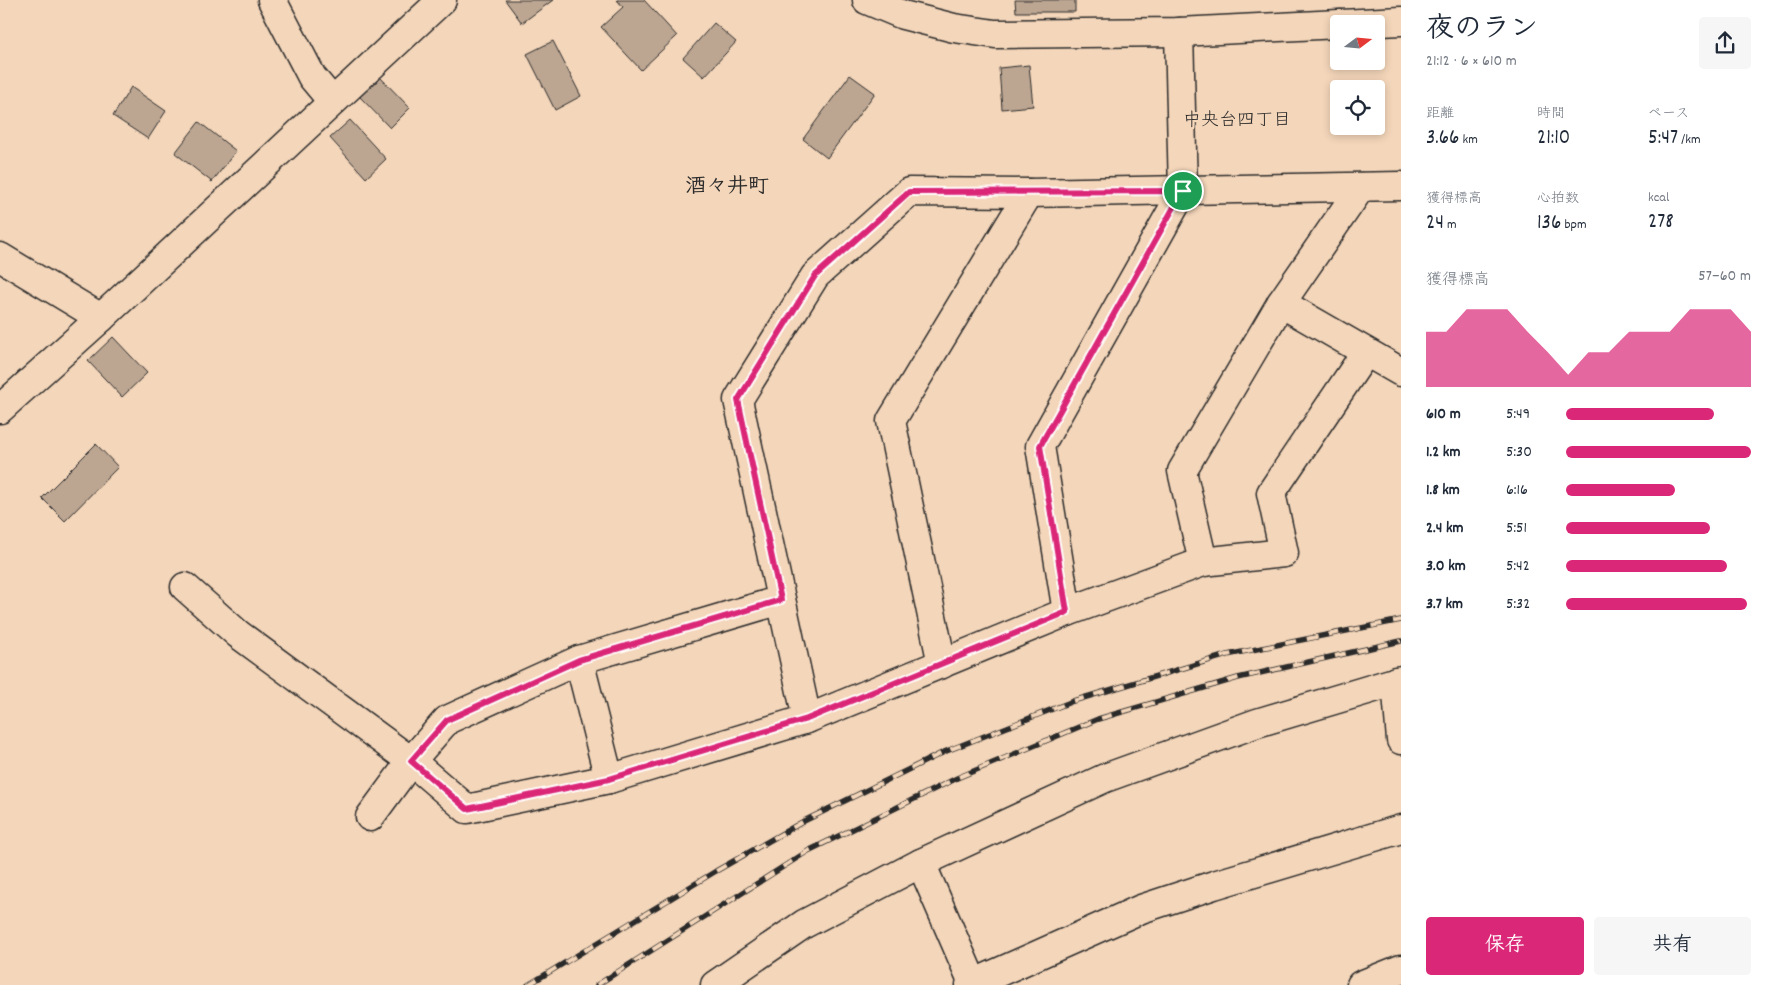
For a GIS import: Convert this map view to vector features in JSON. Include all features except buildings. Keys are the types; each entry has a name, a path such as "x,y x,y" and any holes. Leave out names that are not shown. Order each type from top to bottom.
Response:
{"street":[{"path":"272,0 312,77 332,101"},
{"path":"0,409 101,318 442,0"},
{"path":"867,0 903,15 954,28 995,34 1180,32 1330,24"},
{"path":"1385,22 1401,21"},
{"path":"1067,612 1040,446 1183,191 1180,32"},
{"path":"807,719 738,400 815,276 909,192 1029,193 1401,186"},
{"path":"1203,562 1182,471 1281,303 1361,187"},
{"path":"942,664 891,421 1029,193"},
{"path":"0,258 101,318"},
{"path":"1281,303 1401,372"},
{"path":"185,587 238,634 411,761 467,809 609,779 807,719 1067,612 1203,562 1284,553 1271,493 1366,352"},
{"path":"370,816 411,761 447,720 579,660 781,600"},
{"path":"579,660 609,779"},
{"path":"715,985 804,924 921,863 1105,778 1257,723 1399,681 1401,740"},
{"path":"921,863 972,984 1142,910 1214,885 1401,829"},
{"path":"1361,985 1401,969"}],"railway":[{"path":"528,985 716,871 804,821 944,752 1073,701 1227,655 1401,620"},
{"path":"597,985 808,851 957,778 1098,719 1238,678 1401,641"}],"district":[{"name":"中央台四丁目","path":"1237,121"},
{"name":"酒々井町","path":"727,188"}],"route":[{"path":"1183,191 1040,446 1067,612 807,719 609,779 467,809 411,761 447,720 579,660 781,600 738,400 815,276 909,192 1183,191"}]}
